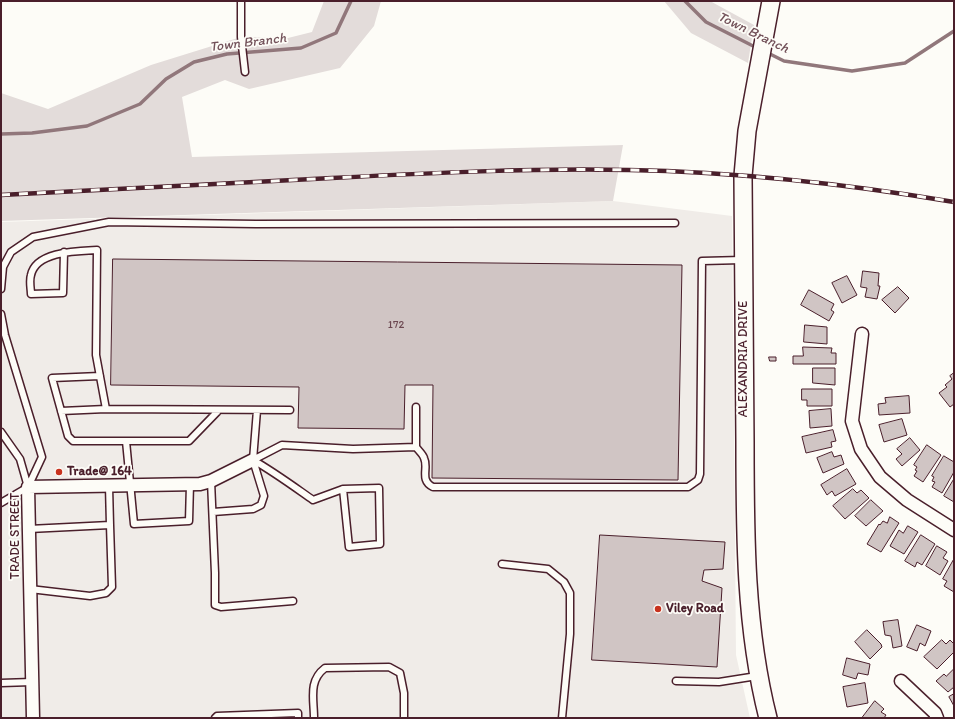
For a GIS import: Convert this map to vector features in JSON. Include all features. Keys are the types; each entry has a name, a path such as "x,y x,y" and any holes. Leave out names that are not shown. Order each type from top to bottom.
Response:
{"street":[{"name":"ALEXANDRIA DRIVE","path":"768,718 759,676 749,592 745,524 743,176 747,131 771,1"},
{"path":"862,334 852,421 861,449 880,477 907,500 954,530"},
{"name":"TRADE STREET","path":"33,718 28,487 200,484 211,481 253,460"},
{"path":"901,681 935,713 937,718"}],"lane":[{"path":"241,1 241,37 244,72"},
{"path":"1,289 3,266 12,252 33,237 109,222 256,224 675,223"},
{"path":"64,252 63,293 31,294 31,275 41,260 64,252 97,250 96,355 106,409"},
{"path":"416,407 416,447 425,458 425,480 433,487 683,488 694,484 698,480 700,474 702,261 744,260"},
{"path":"1,314 5,335 42,457 28,487 1,504"},
{"path":"100,376 52,378 68,436 73,441 189,441 218,411"},
{"path":"61,411 106,409 218,411 290,410"},
{"path":"213,512 253,509 261,505 264,496 253,460 257,410"},
{"path":"1,432 20,460 28,487"},
{"path":"126,441 134,524 189,521 190,484"},
{"path":"253,460 282,446 353,449 416,447"},
{"path":"253,460 280,475 293,487 313,500 343,489 379,488 380,544 348,547 343,489"},
{"path":"211,481 215,605 222,607 293,601"},
{"path":"30,589 90,596 106,594 112,587 109,486"},
{"path":"29,528 110,525"},
{"path":"502,564 548,569 564,582 570,593 570,634 562,718"},
{"path":"314,718 313,683 320,672 325,668 388,667 400,673 404,693 404,718"},
{"path":"676,681 719,682 759,676"},
{"path":"1,682 32,682"},
{"path":"216,718 217,716 298,714 298,718"}],"shaded area":[{"path":"324,1 381,1 374,26 340,68 249,89 225,80 182,97 192,157 623,145 613,201 1,221 1,93 48,109 151,65 241,37 288,38 312,32"},
{"path":"664,1 710,1 754,25 748,63 691,33"},
{"path":"613,201 732,216 736,655 750,718 1,718 1,222"}],"building":[{"path":"113,259 682,265 678,480 432,478 433,385 405,385 404,429 298,428 299,387 111,385"},
{"path":"863,271 879,273 878,286 880,286 877,299 865,297 867,288 861,287"},
{"path":"847,276 857,295 842,303 832,283"},
{"path":"898,287 909,298 895,313 882,300"},
{"path":"809,290 834,304 831,310 834,312 829,321 801,305"},
{"path":"805,325 827,327 827,344 804,342"},
{"path":"803,347 832,348 831,353 836,353 836,364 793,364 793,356 803,356"},
{"path":"769,357 776,357 776,361 770,361"},
{"path":"813,368 835,368 835,385 813,383"},
{"path":"954,373 954,404 950,407 939,393 947,387 945,385 952,379 950,376"},
{"path":"802,389 832,389 832,406 807,406 807,400 802,400"},
{"path":"909,396 910,413 879,415 878,404 886,403 885,398"},
{"path":"831,409 832,426 810,428 809,411"},
{"path":"902,419 907,435 884,442 879,425"},
{"path":"833,430 836,441 831,442 832,447 806,453 802,437"},
{"path":"910,438 920,450 902,466 896,459 902,454 897,449"},
{"path":"927,445 941,455 923,482 914,476 917,471 915,470 917,467 914,465"},
{"path":"832,452 834,457 841,455 844,464 823,473 817,458"},
{"path":"944,456 954,462 954,472 942,493 932,487 935,482 932,481 934,477 932,476"},
{"path":"847,469 856,484 835,496 832,491 827,495 821,485"},
{"path":"954,479 954,502 944,496"},
{"path":"853,489 857,493 861,490 869,498 845,519 833,506"},
{"path":"871,500 883,511 866,526 855,516"},
{"path":"890,517 899,523 881,552 867,544 879,524 880,525 883,521 887,523"},
{"path":"908,526 918,532 904,554 890,546 899,530 903,533"},
{"name":"Viley Road","path":"600,535 725,542 723,569 704,570 702,581 722,588 717,667 592,660"},
{"path":"921,535 935,544 922,565 917,562 915,567 905,561"},
{"path":"937,546 947,552 943,558 948,561 940,575 926,566"},
{"path":"954,559 954,592 944,586 947,581 943,579"},
{"path":"898,620 902,646 893,648 891,636 885,635 883,622"},
{"path":"917,625 931,631 925,646 920,643 917,651 907,647"},
{"path":"867,630 881,644 882,647 870,659 855,642"},
{"path":"942,640 946,644 950,640 954,644 954,652 937,669 924,657"},
{"path":"847,658 870,664 868,675 858,673 856,679 843,675"},
{"path":"954,669 954,687 948,692 936,681 944,674 946,676"},
{"path":"865,683 868,703 847,707 843,687"},
{"path":"954,694 954,706 949,697"},
{"path":"875,701 884,709 881,712 886,715 884,718 862,718"}],"waterway":[{"name":"Town Branch","path":"1,134 32,133 87,126 140,104 166,79 194,62 227,54 301,48 336,33 351,1"},
{"name":"Town Branch","path":"685,1 706,22 757,48"},
{"name":"Town Branch","path":"766,52 784,61 852,71 905,63 954,31"}],"railway":[{"path":"1,195 518,170 629,170 752,176 833,184 954,202"}],"place":[{"name":"Trade@ 164","path":"59,472"},
{"name":"Viley Road","path":"658,609"}]}
